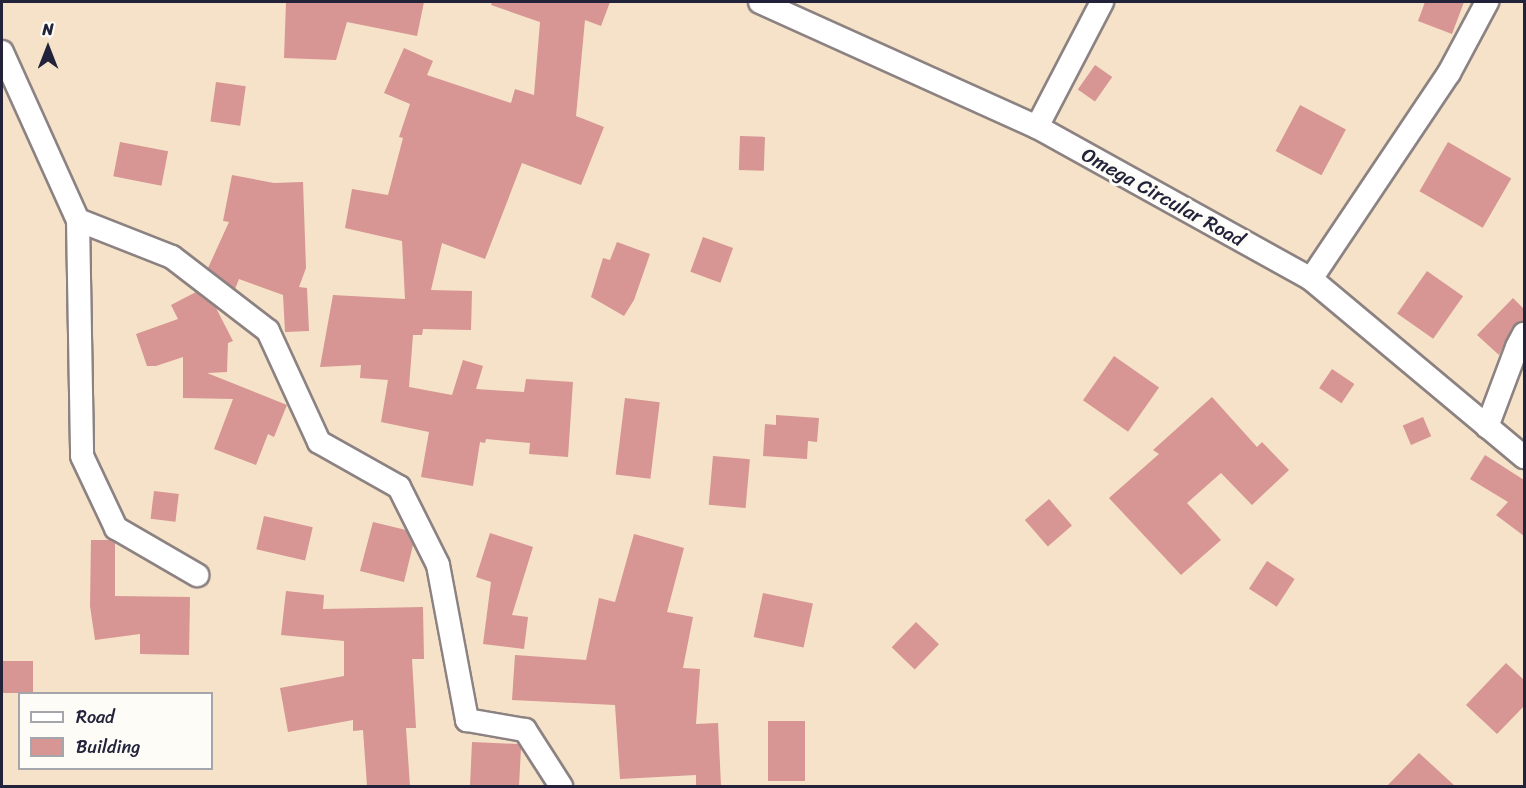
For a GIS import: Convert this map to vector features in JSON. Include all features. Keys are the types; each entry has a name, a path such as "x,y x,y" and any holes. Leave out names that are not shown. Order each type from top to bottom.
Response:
{"street":[{"name":"Omega Circular Road","path":"760,2 1037,127 1311,279 1524,457"},
{"path":"1037,127 1102,2"},
{"path":"1311,279 1449,73 1487,2"},
{"path":"2,51 78,220 82,456 116,528 197,575"},
{"path":"78,220 172,257 268,331 319,442 399,487 438,565 467,720 525,730 561,786"},
{"path":"1487,427 1524,334"}],"building":[{"path":"286,2 424,2 417,36 347,22 336,60 284,58"},
{"path":"492,2 610,2 601,26 585,20 576,116 604,127 581,185 522,163 485,259 442,243 431,290 472,291 471,330 423,329 422,335 413,335 409,387 452,395 463,360 483,366 476,389 524,392 526,379 573,382 568,457 529,454 530,443 486,439 485,443 480,442 473,486 421,477 429,432 381,422 388,380 360,378 361,365 320,367 333,295 405,299 402,241 345,228 352,189 388,195 403,138 399,137 410,104 384,93 404,48 433,61 427,75 511,103 515,89 534,95 540,22 491,5"},
{"path":"1425,2 1464,2 1452,34 1418,21"},
{"path":"1095,65 1112,77 1095,102 1078,90"},
{"path":"216,82 246,86 240,126 210,122"},
{"path":"1300,105 1346,129 1322,175 1276,151"},
{"path":"740,136 765,137 764,171 739,170"},
{"path":"120,142 168,151 161,186 113,176"},
{"path":"1448,142 1511,178 1483,228 1420,191"},
{"path":"232,175 274,183 303,182 306,268 299,287 307,288 309,331 285,332 283,295 239,279 235,289 208,268 229,222 223,221"},
{"path":"703,237 733,248 720,283 690,272"},
{"path":"617,242 650,254 634,300 624,316 591,297 603,258 610,260"},
{"path":"1427,271 1463,296 1433,339 1397,314"},
{"path":"196,292 216,308 233,341 228,343 227,372 207,373 287,405 274,437 268,434 256,465 214,449 233,399 183,398 183,357 156,366 147,366 136,334 178,319 171,305"},
{"path":"1513,298 1524,309 1524,321 1512,327 1499,355 1477,335"},
{"path":"1114,356 1159,388 1128,432 1083,400"},
{"path":"1332,369 1354,384 1342,403 1319,388"},
{"path":"1212,397 1257,447 1262,442 1289,470 1252,505 1221,473 1187,503 1221,540 1181,575 1109,498 1159,454 1153,450"},
{"path":"625,398 660,402 650,479 616,474"},
{"path":"776,415 819,418 817,442 808,441 807,459 763,456 765,424 776,425"},
{"path":"1423,417 1431,436 1411,445 1403,426"},
{"path":"1485,455 1524,480 1524,536 1496,515 1508,502 1470,479"},
{"path":"713,456 750,459 746,508 709,505"},
{"path":"154,491 179,494 175,522 151,519"},
{"path":"1049,499 1072,525 1048,546 1025,520"},
{"path":"264,516 313,527 305,560 256,549"},
{"path":"373,522 406,530 413,545 404,582 360,571"},
{"path":"490,533 533,547 512,615 528,617 524,649 483,644 491,582 476,577"},
{"path":"634,534 684,548 667,612 693,617 683,668 700,669 696,724 718,723 721,786 696,786 696,775 620,779 615,705 512,700 515,655 586,660 599,598 615,602"},
{"path":"91,540 110,540 115,543 115,596 190,597 189,655 140,654 140,634 95,640 90,606"},
{"path":"1267,561 1295,579 1277,607 1249,589"},
{"path":"286,591 324,595 323,609 423,607 424,659 412,659 416,728 406,728 410,786 367,786 363,730 353,731 353,720 288,732 280,688 344,676 344,641 281,635"},
{"path":"763,593 813,604 804,648 754,637"},
{"path":"916,622 939,644 915,669 892,647"},
{"path":"2,661 33,661 33,692 2,693"},
{"path":"1506,663 1524,680 1524,706 1497,734 1466,705"},
{"path":"768,721 805,721 805,781 768,781"},
{"path":"472,742 518,744 521,748 519,786 470,786"},
{"path":"1419,753 1455,786 1387,786"}]}
